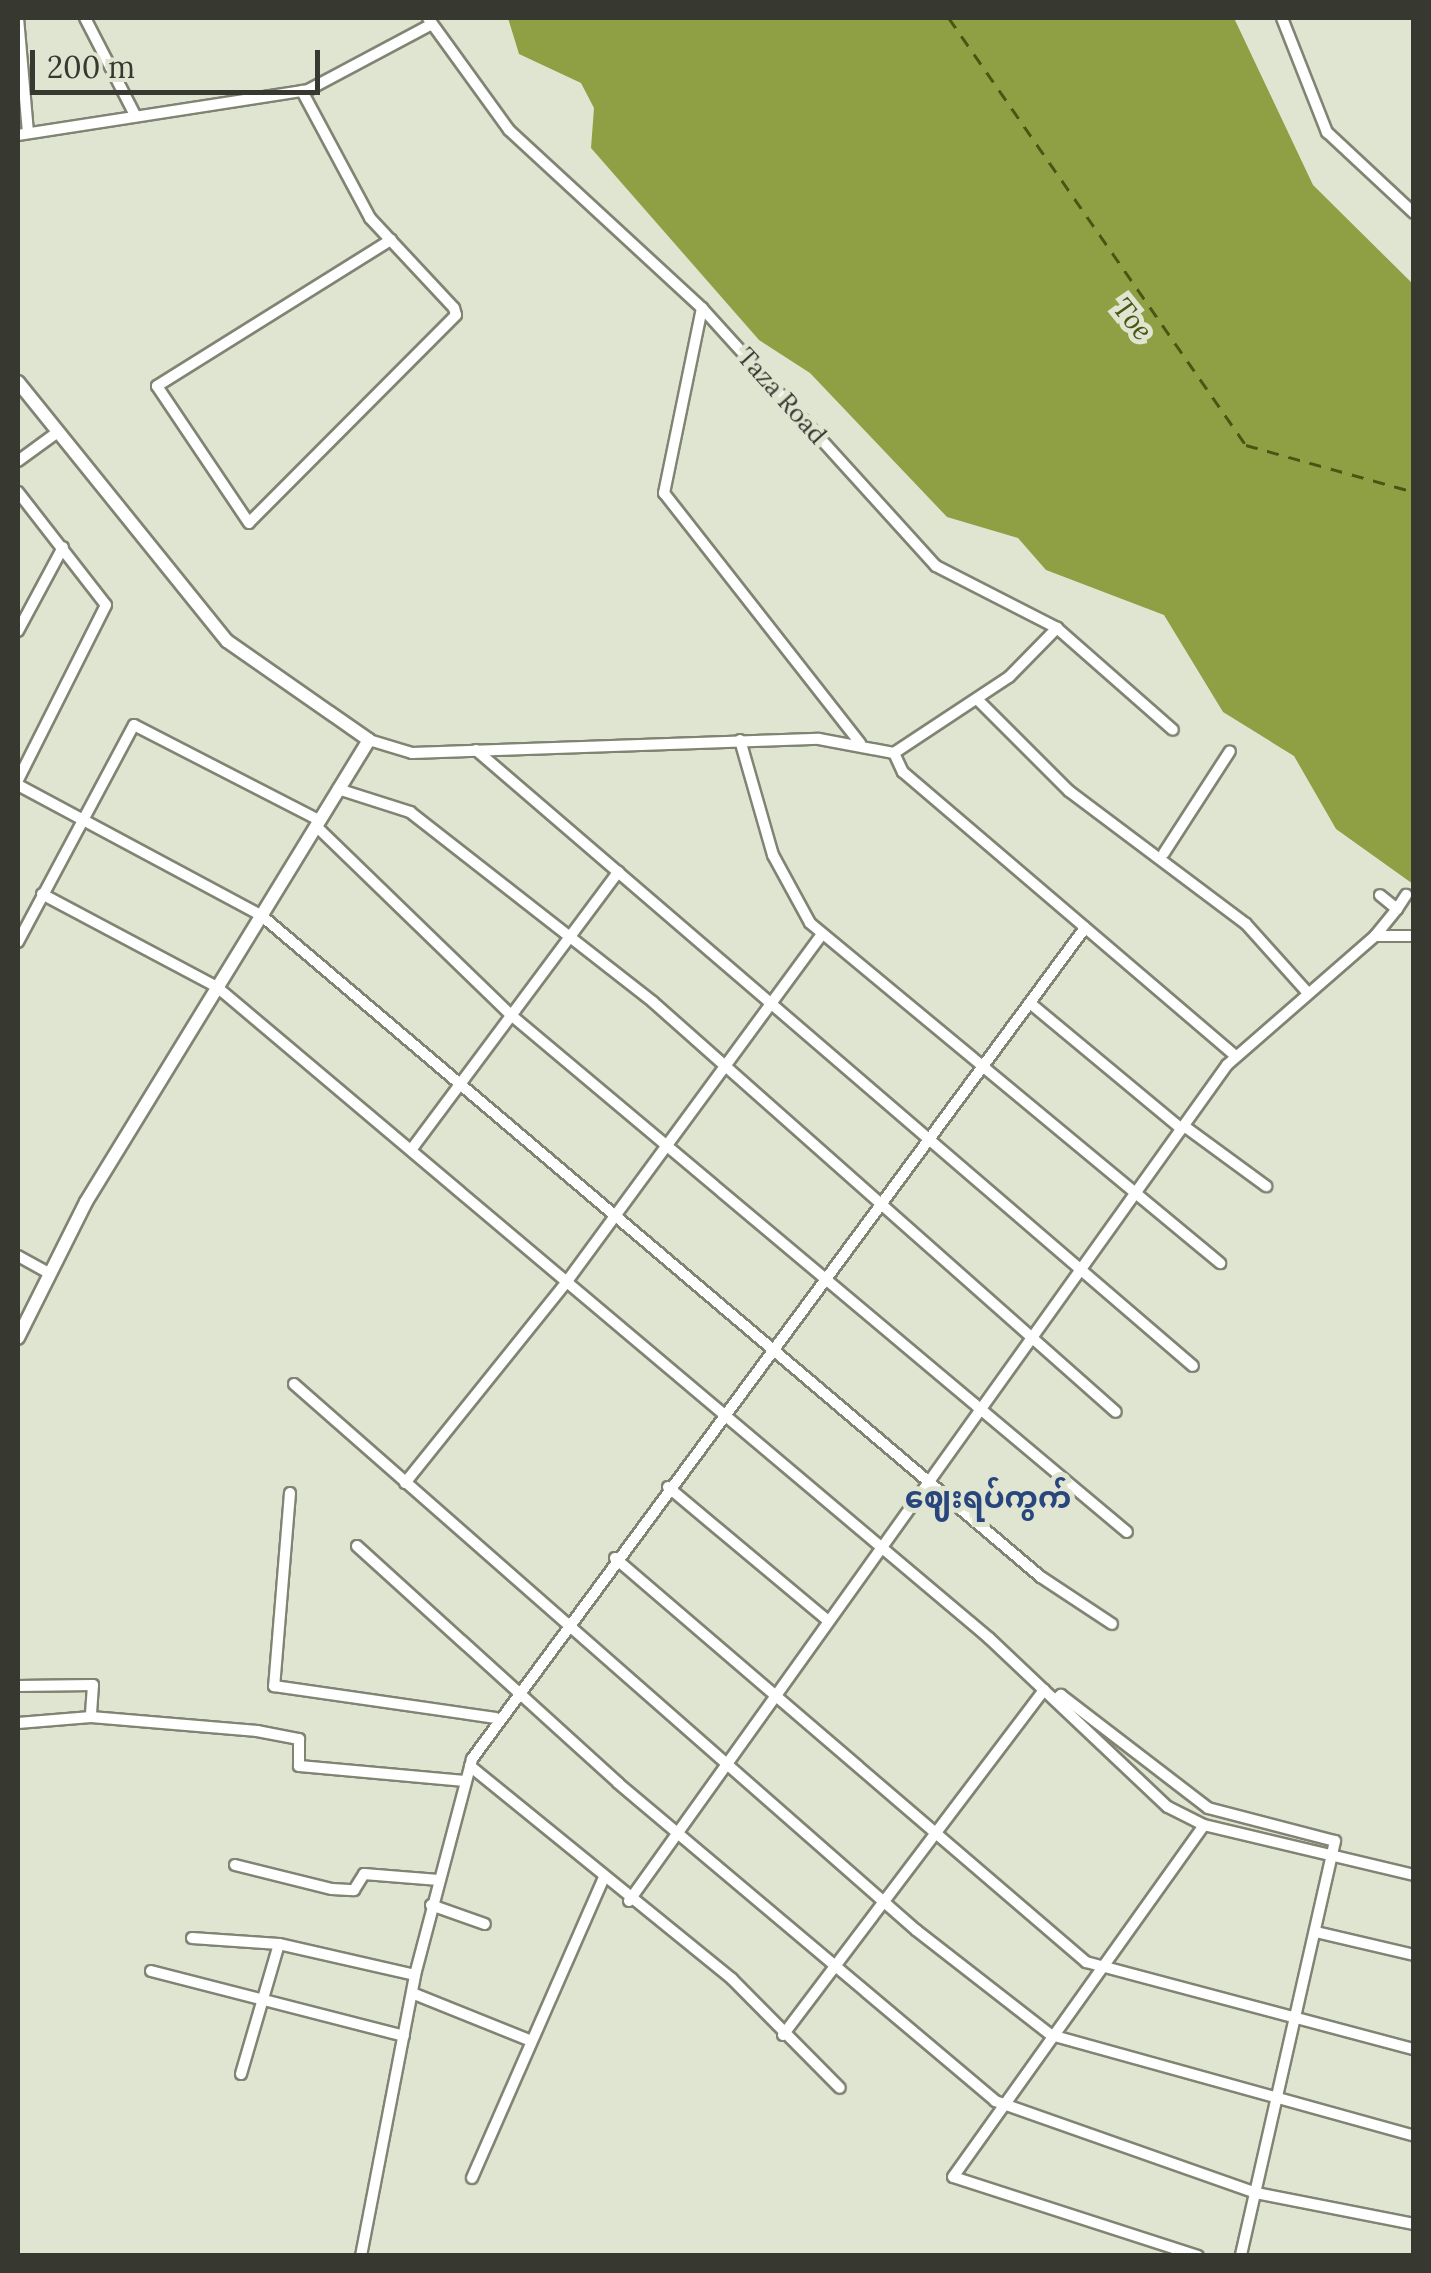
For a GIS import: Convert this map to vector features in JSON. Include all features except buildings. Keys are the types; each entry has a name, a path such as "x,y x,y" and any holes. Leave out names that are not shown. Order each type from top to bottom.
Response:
{"street":[{"path":"18,18 23,134 302,91 430,21"},
{"path":"84,18 135,115"},
{"path":"1282,18 1327,132 1414,213"},
{"name":"Taza Road","path":"430,21 509,130 702,308 936,566 1057,628 1173,730"},
{"path":"302,91 331,159 455,318 250,523 156,389 391,240"},
{"path":"702,308 664,492 860,744"},
{"path":"18,382 55,434 227,641 369,740 412,752 740,740 860,744 894,753 904,772 1235,1056"},
{"path":"18,461 55,434"},
{"path":"18,492 106,609 18,783 80,823 262,916 774,1346 926,1480 1112,1624"},
{"path":"18,630 63,547"},
{"path":"894,753 977,699 1057,628"},
{"path":"977,699 1069,791 1164,854 1246,924 1308,993"},
{"path":"18,942 134,725 318,823 512,1015 825,1276 976,1409 1128,1532"},
{"path":"18,1338 50,1274 217,987 369,740"},
{"path":"740,740 772,855 821,934 981,1072 1220,1263"},
{"path":"475,749 1194,1366"},
{"path":"1164,854 1230,751"},
{"path":"338,789 410,812 567,941 653,1002 876,1206 1116,1412"},
{"path":"410,1150 618,872"},
{"path":"42,894 217,987 878,1546 1044,1690 1168,1807 1204,1825 1414,1875"},
{"path":"1380,895 1398,909"},
{"path":"629,1901 976,1409 1033,1341 1081,1269 1137,1200 1235,1056 1375,936 1406,895"},
{"path":"361,2256 431,1906 470,1766 496,1718 1085,928"},
{"path":"405,1483 568,1280 821,934"},
{"path":"1375,936 1414,936"},
{"path":"1030,1003 1183,1128 1266,1186"},
{"path":"18,1256 50,1274"},
{"path":"294,1384 882,1896 1050,2035 1277,2102 1414,2136"},
{"path":"668,1487 827,1620"},
{"path":"290,1493 274,1686 496,1718"},
{"path":"357,1546 515,1693 833,1966 1002,2104 1256,2193 1414,2224"},
{"path":"615,1558 934,1831 1104,1970 1414,2049"},
{"path":"18,1686 93,1685 90,1718"},
{"path":"783,2034 882,1896 1044,1690"},
{"path":"1055,1700 1061,1695 1175,1791 1226,1816 1335,1841 1240,2256"},
{"path":"18,1723 90,1718 257,1731 299,1739 299,1766 465,1781"},
{"path":"470,1766 603,1880 732,1979 840,2088"},
{"path":"1198,2256 952,2177 1050,2035 1104,1970 1204,1825"},
{"path":"235,1865 332,1889 354,1890 364,1874 439,1880"},
{"path":"472,2178 529,2040 603,1880"},
{"path":"431,1906 486,1924"},
{"path":"1316,1932 1414,1955"},
{"path":"192,1938 279,1944 415,1975"},
{"path":"242,2074 259,2002 279,1944"},
{"path":"150,1972 404,2036"},
{"path":"412,1993 529,2040"}],"water":[{"name":"Toe","path":"508,18 1234,18 1313,185 1413,284 1413,884 1336,829 1294,756 1223,712 1164,615 1046,570 1018,538 947,517 810,373 759,340 591,148 594,108 581,83 519,54"}],"ferry route":[{"path":"949,18 1246,445 1414,492"}],"district":[{"name":"ဈေးရပ်ကွက်","path":"988,1497"}]}
